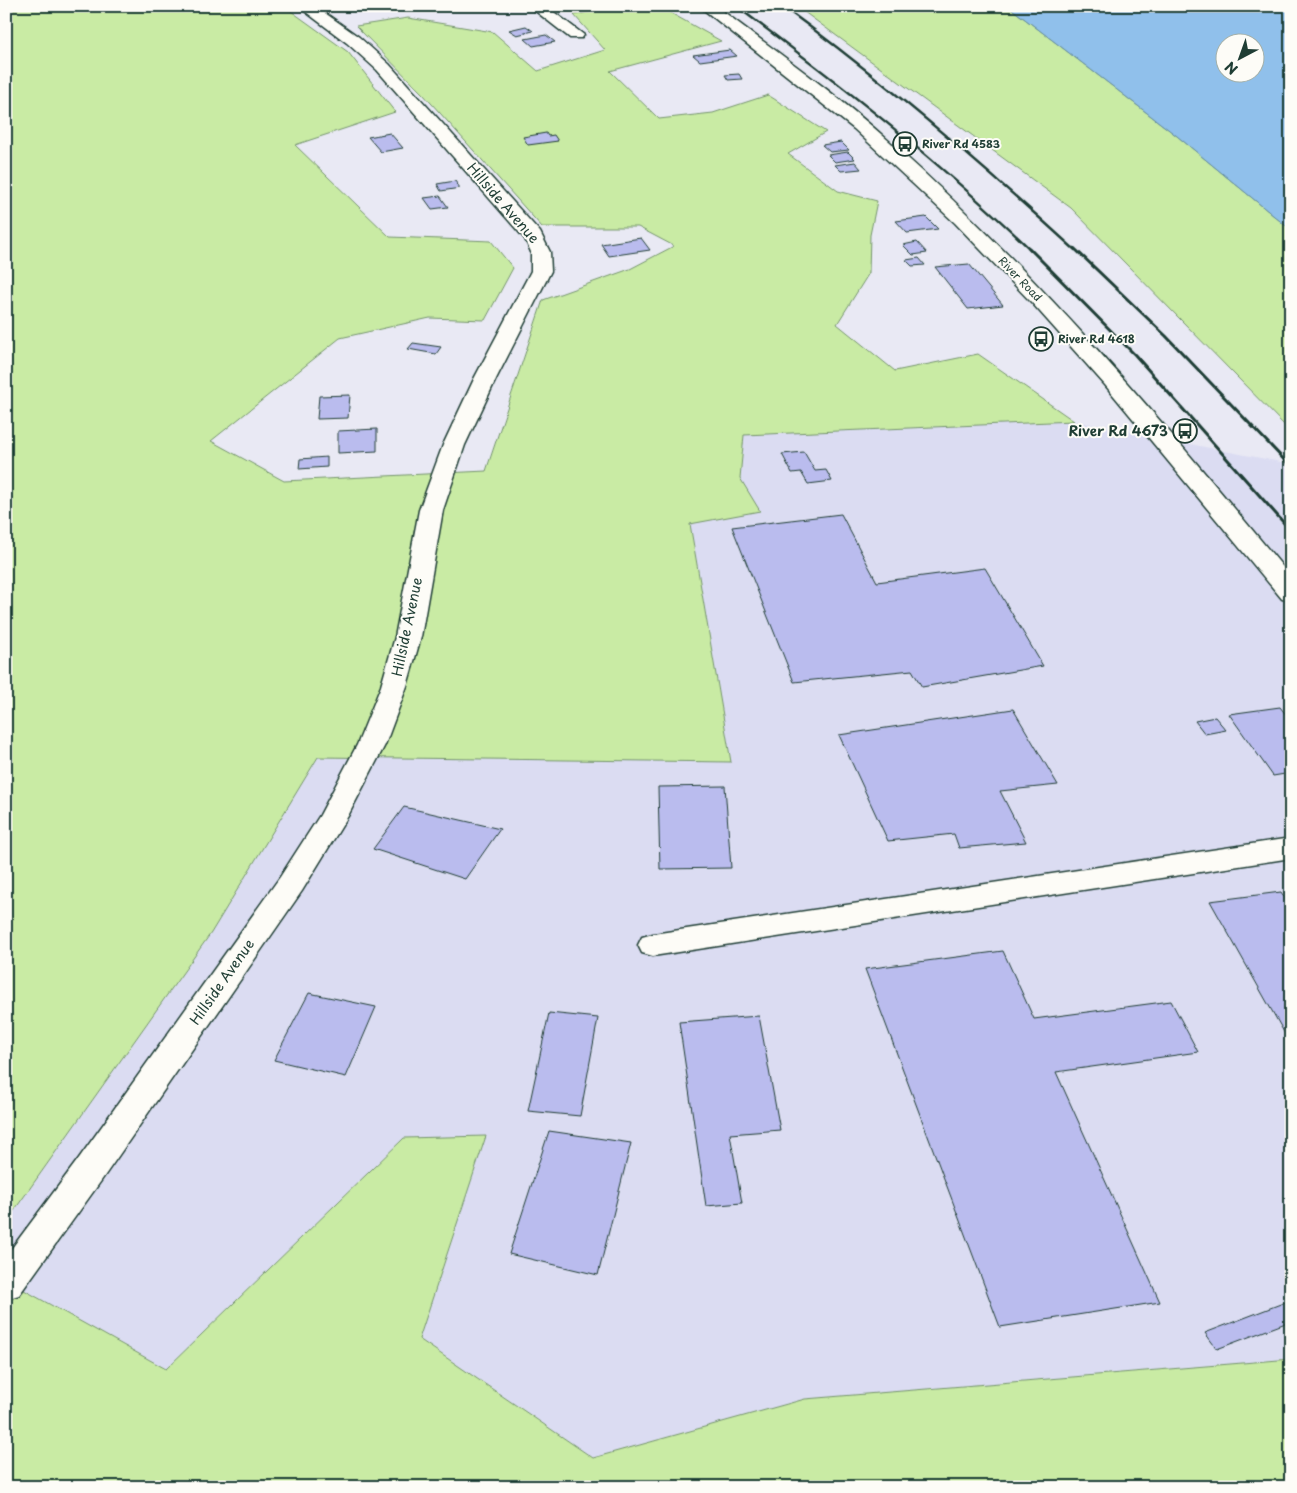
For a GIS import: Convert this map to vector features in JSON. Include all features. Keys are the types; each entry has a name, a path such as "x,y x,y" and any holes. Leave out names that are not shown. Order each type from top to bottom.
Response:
{"street":[{"name":"Hillside Avenue","path":"6,1284 89,1171 280,900 334,816 371,745 394,686 408,637 431,510 454,445 486,377 542,271 542,253 533,236 383,67 353,40 305,6"},
{"path":"538,7 557,6"},
{"name":"River Road","path":"706,6 810,85 880,142 967,224 1104,369 1291,594"},
{"path":"538,7 576,35"},
{"path":"653,945 1291,848"}],"shaded area":[{"path":"1074,421 1291,464 1291,1359 805,1399 593,1458 419,1339 485,1136 404,1138 166,1369 6,1280 6,1222 211,933 318,757 731,762 690,524 740,478 744,435"}],"green space":[{"path":"6,6 284,6 348,52 395,112 295,145 390,237 491,241 513,268 485,320 430,318 340,338 211,441 284,481 486,471 543,300 630,269 674,246 638,227 542,227 423,94 356,26 408,18 493,32 538,71 605,50 574,15 617,6 658,6 721,41 610,71 659,119 713,113 768,95 826,132 788,154 838,191 877,201 870,235 869,273 837,324 895,371 978,354 1074,421 744,435 740,478 760,511 690,524 731,762 318,757 211,933 6,1222"},
{"path":"796,6 1008,6 1177,136 1291,230 1291,432 1071,208"},
{"path":"486,1136 419,1339 593,1458 805,1399 1291,1359 1291,1487 6,1487 6,1280 166,1369 404,1138"}],"water":[{"path":"1008,6 1291,6 1291,230 1177,136"}],"building":[{"path":"526,26 533,31 517,35 509,30"},
{"path":"546,35 555,42 533,46 525,39"},
{"path":"730,50 737,56 700,61 693,55"},
{"path":"739,74 742,79 728,80 725,75"},
{"path":"390,133 403,148 381,152 368,137"},
{"path":"546,133 548,136 554,135 558,141 528,145 523,137"},
{"path":"841,142 849,150 830,152 822,145"},
{"path":"848,152 855,159 835,162 828,155"},
{"path":"855,162 861,169 841,171 835,165"},
{"path":"455,181 460,188 441,191 437,184"},
{"path":"440,196 448,207 432,209 424,198"},
{"path":"926,217 938,229 907,233 896,221"},
{"path":"641,238 650,250 609,256 601,244"},
{"path":"917,242 927,253 913,255 903,245"},
{"path":"919,258 925,265 912,266 906,260"},
{"path":"969,264 1003,305 968,309 935,267"},
{"path":"413,343 441,347 436,354 408,349"},
{"path":"350,395 348,418 317,419 319,396"},
{"path":"377,429 377,451 338,453 338,431"},
{"path":"804,452 815,471 826,470 832,481 808,484 801,472 792,473 782,454"},
{"path":"327,457 327,467 299,469 300,459"},
{"path":"841,514 877,582 985,568 1043,666 922,687 912,670 794,682 732,527"},
{"path":"1280,707 1291,721 1291,773 1273,776 1229,714"},
{"path":"1013,709 1058,785 1000,791 1026,842 959,848 954,834 888,841 839,735"},
{"path":"1215,717 1226,730 1205,734 1195,721"},
{"path":"725,786 731,868 660,869 658,787"},
{"path":"404,807 500,829 465,879 373,849"},
{"path":"1281,892 1291,907 1291,1034 1285,1034 1210,901"},
{"path":"1003,951 1034,1019 1171,1001 1198,1052 1056,1072 1160,1302 1000,1327 865,969"},
{"path":"309,993 376,1007 346,1077 274,1060"},
{"path":"549,1013 598,1018 580,1116 528,1111"},
{"path":"759,1016 780,1130 730,1134 742,1203 706,1206 679,1022"},
{"path":"549,1131 631,1143 598,1275 509,1254"},
{"path":"1291,1300 1291,1321 1217,1349 1205,1333"}],"railway":[{"path":"736,6 887,123 960,185 1031,250"},
{"path":"782,6 932,124 1075,250"},
{"path":"1074,248 1166,336 1291,467"},
{"path":"1031,250 1135,355 1291,531"}],"place":[{"name":"River Rd 4583","path":"905,144"},
{"name":"River Rd 4618","path":"1041,339"},
{"name":"River Rd 4673","path":"1185,431"}]}
